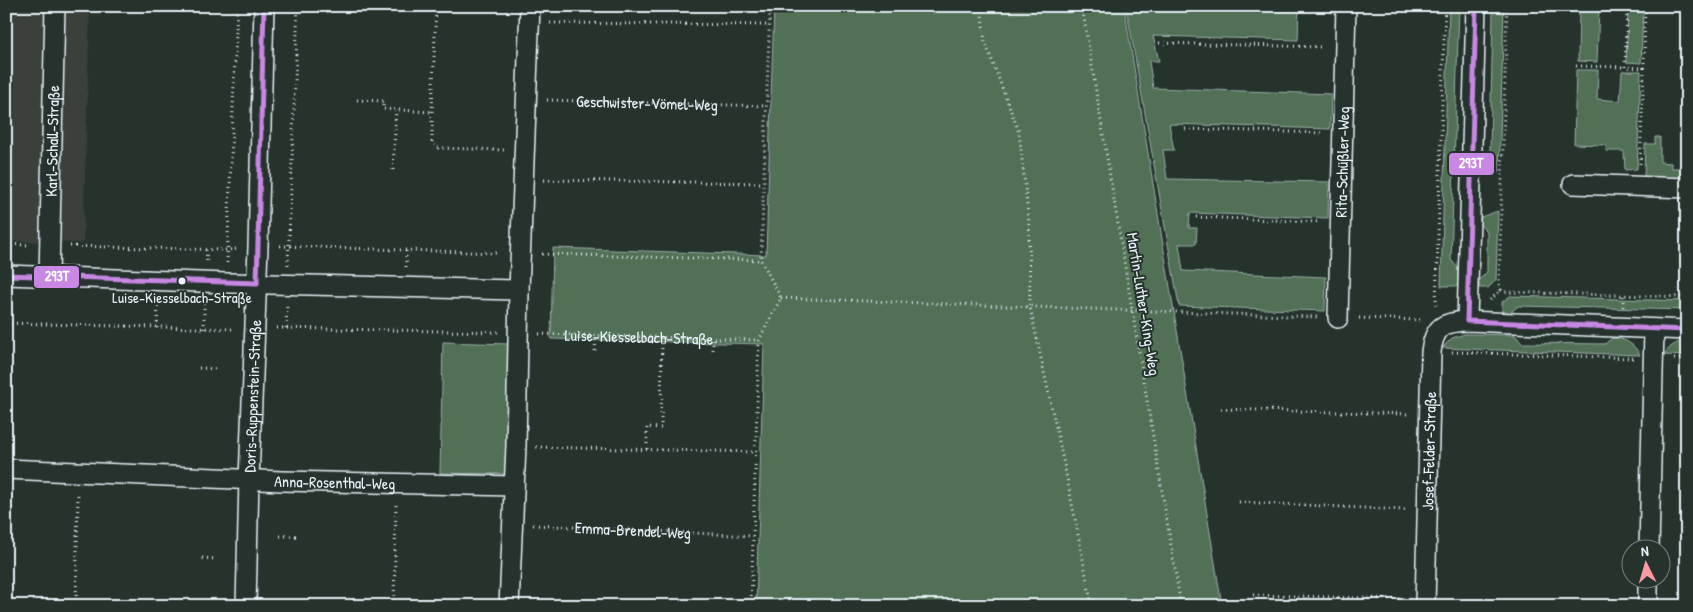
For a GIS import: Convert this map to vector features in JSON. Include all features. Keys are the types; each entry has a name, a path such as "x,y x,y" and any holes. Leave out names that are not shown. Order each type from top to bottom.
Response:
{"street":[{"name":"Karl-Schall-Straße","path":"49,276 55,6"},
{"name":"Doris-Ruppenstein-Straße","path":"246,606 264,6"},
{"name":"Rita-Schüßler-Weg","path":"1338,318 1346,6"},
{"path":"1476,6 1467,321 1687,330"},
{"path":"509,604 516,446 529,15"},
{"path":"1573,184 1687,188"},
{"path":"6,275 227,283 520,290"},
{"name":"Josef-Felder-Straße","path":"1425,603 1432,343 1441,327 1447,323 1467,321"},
{"path":"1649,540 1654,329"},
{"name":"Anna-Rosenthal-Weg","path":"6,469 249,479 514,486"},
{"path":"1648,590 1648,606"}],"path":[{"path":"227,283 237,6"},
{"path":"286,328 298,6"},
{"path":"436,6 432,140 437,148 524,151"},
{"path":"770,6 761,260 781,298"},
{"path":"981,6 985,42 1019,132 1029,223 1030,307 1068,482 1092,606"},
{"name":"Martin-Luther-King-Weg","path":"1082,6 1181,606"},
{"path":"1436,312 1445,6"},
{"path":"1508,6 1500,290 1504,292 1687,297"},
{"path":"1625,67 1627,6"},
{"path":"1640,186 1646,6"},
{"path":"1672,6 1687,7"},
{"path":"529,15 769,26"},
{"path":"1159,43 1345,48"},
{"path":"1576,66 1644,68"},
{"path":"357,100 383,101 383,109 432,112"},
{"name":"Geschwister-Vömel-Weg","path":"526,100 767,106"},
{"path":"392,170 396,110"},
{"path":"1185,129 1343,134"},
{"path":"524,180 764,183"},
{"path":"1196,217 1340,223"},
{"path":"522,254 761,260"},
{"path":"157,328 158,298"},
{"path":"204,298 204,329"},
{"path":"781,298 1175,312"},
{"path":"750,606 759,340 781,298"},
{"name":"Luise-Kiesselbach-Straße","path":"6,323 157,328 286,328 759,340"},
{"path":"596,336 596,351"},
{"path":"647,449 647,427 661,428 662,337"},
{"path":"713,339 713,354"},
{"path":"1431,352 1687,360"},
{"path":"199,368 223,369"},
{"path":"1221,409 1429,414"},
{"path":"516,446 756,452"},
{"path":"76,606 79,472"},
{"path":"394,606 397,483"},
{"path":"1239,502 1426,511"},
{"name":"Emma-Brendel-Weg","path":"513,524 753,536"},
{"path":"280,536 296,536"},
{"path":"202,558 217,559"},
{"path":"1252,595 1425,603"},
{"path":"278,602 294,603"},
{"path":"509,604 601,606"}],"shaded area":[{"path":"6,6 90,6 83,243 6,241"}],"green space":[{"path":"774,6 1124,6 1222,606 756,606 764,344 551,339 553,248 766,255"},
{"path":"1126,6 1299,6 1298,40 1153,36 1159,61 1149,61 1153,88 1331,94 1330,129 1169,124 1174,150 1163,150 1167,179 1329,182 1328,218 1190,213 1189,228 1197,228 1196,244 1179,244 1183,271 1326,277 1325,311 1179,306"},
{"path":"1449,6 1459,6 1451,260 1458,268 1458,286 1441,286"},
{"path":"1487,6 1504,6 1499,172 1482,164 1482,158 1490,150 1493,13"},
{"path":"1579,6 1599,6 1597,62 1578,61"},
{"path":"1628,12 1643,12 1641,63 1626,62"},
{"path":"1576,70 1598,70 1597,99 1620,101 1622,71 1641,71 1637,169 1625,170 1624,151 1606,151 1606,145 1574,144"},
{"path":"1655,137 1660,137 1660,162 1671,163 1671,168 1687,168 1687,178 1644,177 1645,144 1655,144"},
{"path":"1498,211 1496,280 1488,288 1479,288 1479,280 1487,272 1487,232 1480,225 1481,217"},
{"path":"1510,296 1687,301 1687,310 1518,306 1510,313 1502,312 1502,302"},
{"path":"1465,334 1515,335 1522,343 1605,344 1612,338 1617,338 1629,342 1640,355 1442,348 1452,338"},
{"path":"1687,340 1687,356 1664,355 1674,345"},
{"path":"443,342 509,344 505,474 440,473"}],"transit line":[{"name":"293T","path":"257,283 264,6"},
{"name":"293T","path":"1467,321 1476,6"},
{"name":"293T","path":"6,275 257,283"},
{"name":"293T","path":"1467,321 1687,330"}],"place":[{"name":"Luise-Kiesselbach-Straße","path":"182,281"}]}
